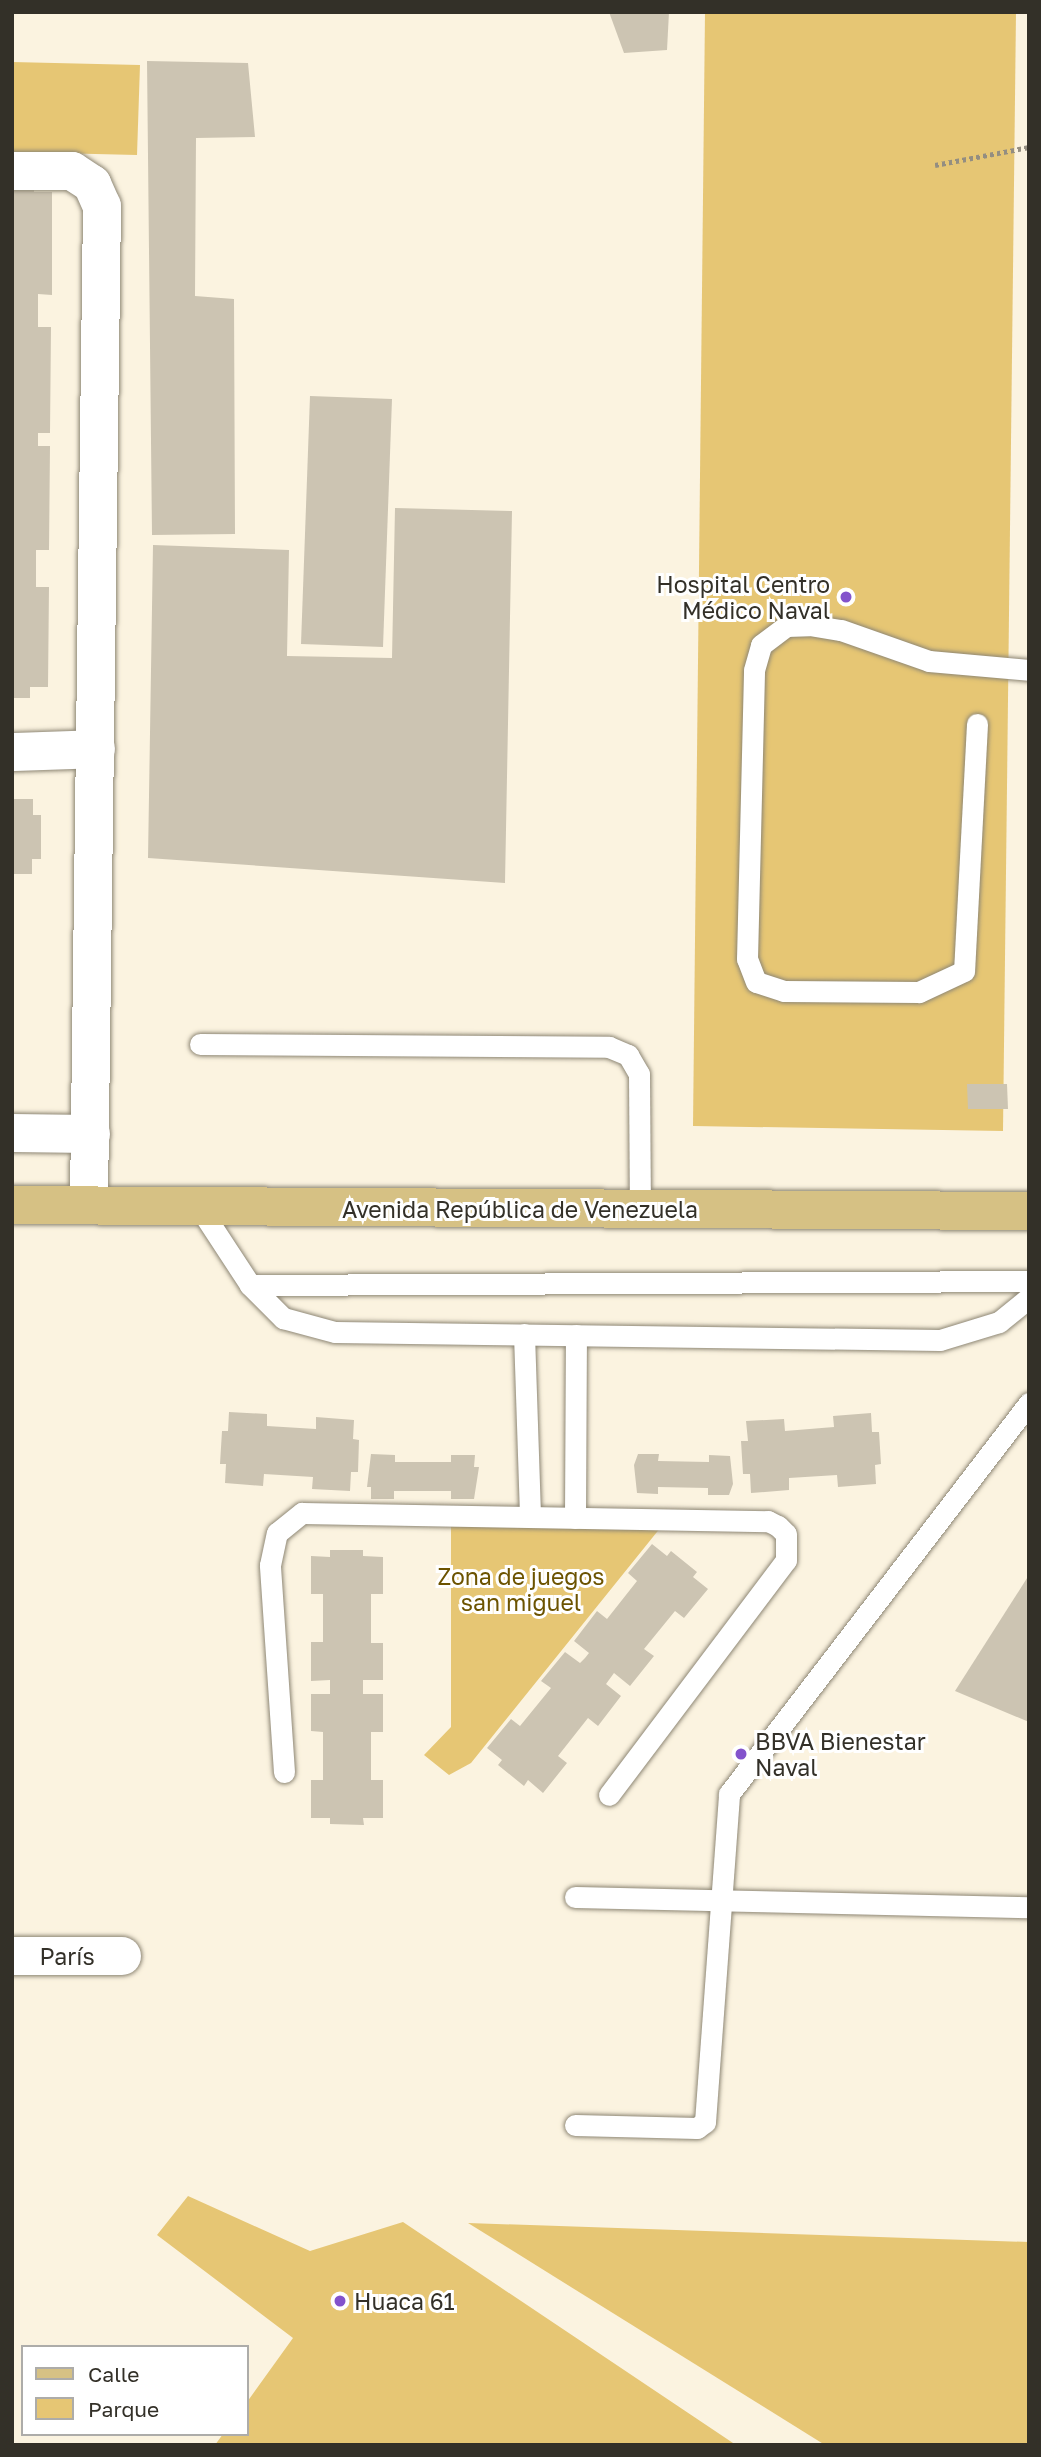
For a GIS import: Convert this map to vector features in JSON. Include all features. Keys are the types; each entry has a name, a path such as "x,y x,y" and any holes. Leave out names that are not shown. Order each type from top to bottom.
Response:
{"main road":[{"name":"Avenida República de Venezuela","path":"12,1205 1029,1212"}],"street":[{"path":"12,171 72,171 92,184 102,206 89,1205"},
{"path":"12,752 96,749"},
{"path":"12,1133 91,1133"},
{"name":"París","path":"12,1956 122,1956"}],"lane":[{"path":"977,724 964,971 919,992 784,991 756,982 747,959 754,670 761,645 786,626 809,625 841,630 929,661 1029,670"},
{"path":"200,1044 609,1047 628,1055 639,1074 640,1210"},
{"path":"199,1207 250,1285 283,1318 335,1332 940,1340 999,1322 1029,1298"},
{"path":"250,1285 1029,1281"},
{"path":"524,1334 530,1517"},
{"path":"575,1518 576,1335"},
{"path":"575,2125 696,2128 705,2122 725,1812 739,1778 1029,1403"},
{"path":"284,1772 270,1565 277,1534 288,1522 302,1513 768,1521 786,1534 786,1560 609,1795"},
{"path":"575,1897 1029,1907"}],"path":[{"path":"934,164 1029,147"}],"green space":[{"name":"Hospital Centro Médico Naval","path":"705,12 1016,12 1003,1131 693,1126"},
{"path":"12,62 140,65 137,155 12,152"},
{"name":"Zona de juegos san miguel","path":"451,1518 665,1522 471,1763 449,1775 424,1755 451,1727"},
{"path":"188,2196 310,2251 403,2222 736,2445 215,2445 222,2436 248,2436 248,2401 293,2338 157,2235"},
{"path":"468,2223 1029,2242 1029,2445 825,2445"}],"building":[{"path":"609,12 669,12 667,50 624,53"},
{"path":"147,61 248,63 255,137 196,138 195,296 234,299 235,534 152,535"},
{"path":"12,180 34,181 34,192 52,192 52,295 38,294 38,327 51,327 50,433 38,433 38,446 50,446 49,550 36,550 36,587 49,587 48,687 30,687 30,698 12,698"},
{"path":"310,396 392,399 383,647 301,644"},
{"path":"395,508 512,511 505,883 148,858 153,545 289,550 287,656 392,658"},
{"path":"12,799 33,799 33,815 41,815 41,859 32,859 32,874 12,874"},
{"path":"967,1084 1007,1084 1008,1109 968,1109"},
{"path":"229,1412 267,1414 267,1426 316,1429 316,1417 354,1420 353,1439 359,1440 358,1472 351,1472 350,1491 312,1489 313,1477 264,1474 263,1486 225,1483 226,1464 220,1464 222,1431 228,1431"},
{"path":"871,1413 872,1432 879,1432 881,1464 875,1465 876,1484 838,1487 837,1475 789,1478 789,1490 751,1493 750,1474 743,1474 741,1441 748,1441 746,1421 784,1419 785,1431 834,1427 833,1416"},
{"path":"371,1454 395,1455 395,1462 451,1462 451,1455 475,1455 474,1467 479,1467 474,1499 451,1499 451,1491 394,1491 394,1499 371,1499 371,1487 367,1487"},
{"path":"638,1454 659,1454 658,1461 709,1462 709,1455 730,1456 733,1484 729,1495 708,1495 708,1488 658,1487 658,1494 637,1493 634,1465"},
{"path":"652,1544 667,1556 671,1551 697,1572 693,1577 708,1589 684,1618 675,1611 644,1649 654,1656 630,1686 614,1673 606,1684 621,1696 598,1726 588,1718 558,1756 567,1763 543,1793 528,1780 524,1786 498,1765 502,1760 487,1748 511,1719 520,1726 551,1688 541,1681 565,1652 580,1663 585,1658 589,1653 574,1641 597,1611 607,1619 637,1581 628,1573"},
{"path":"330,1550 363,1550 363,1556 383,1557 383,1594 371,1594 371,1643 383,1643 383,1680 363,1680 363,1694 383,1694 383,1732 371,1732 371,1780 383,1780 383,1818 363,1818 364,1825 330,1824 330,1818 311,1818 311,1780 323,1780 323,1732 311,1731 311,1694 330,1694 330,1680 311,1681 311,1642 323,1642 323,1594 311,1594 311,1556 330,1557"},
{"path":"1029,1575 1029,1722 955,1691"}],"place":[{"name":"Hospital Centro Médico Naval","path":"846,597"},
{"name":"BBVA Bienestar Naval","path":"741,1754"},
{"name":"Huaca 61","path":"340,2301"}]}
